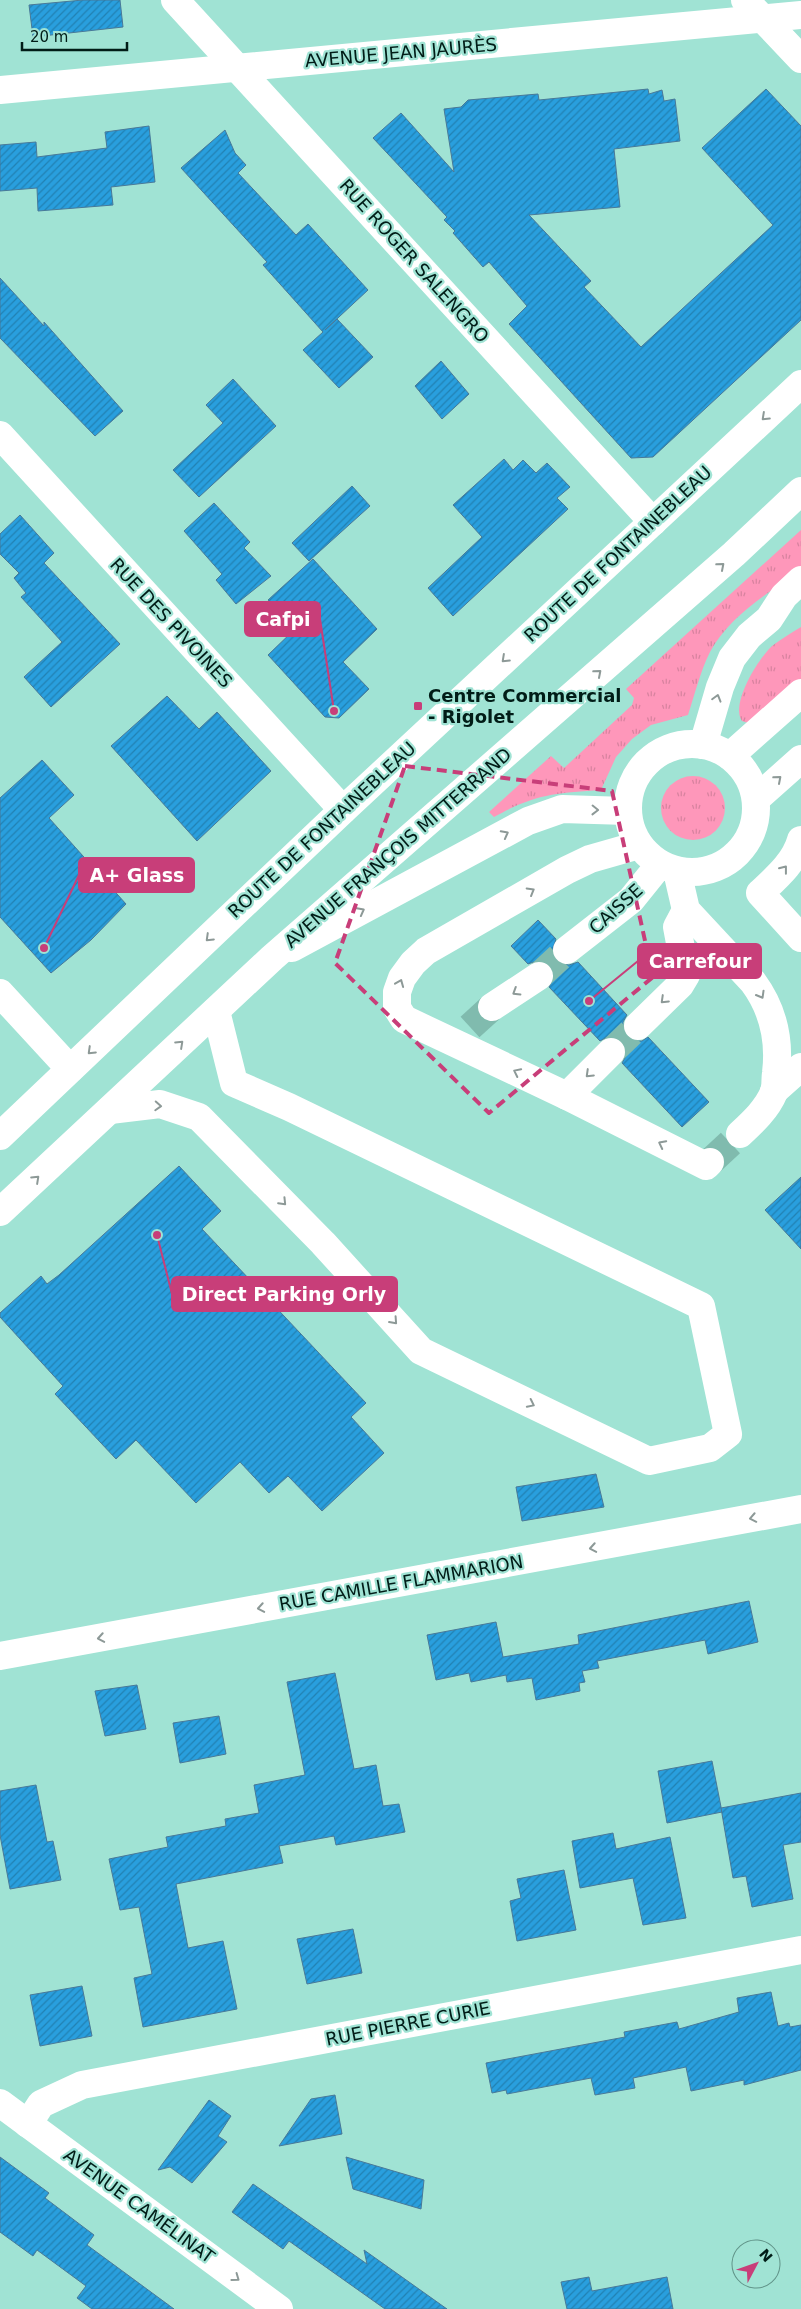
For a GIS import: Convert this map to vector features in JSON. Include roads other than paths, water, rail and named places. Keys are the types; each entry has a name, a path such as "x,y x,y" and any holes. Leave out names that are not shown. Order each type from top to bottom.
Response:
{"street":[{"name":"RUE ROGER SALENGRO","path":"175,0 653,522"},
{"name":"AVENUE JEAN JAURÈS","path":"0,90 237,68 754,9 801,15"},
{"path":"754,9 801,59"},
{"name":"ROUTE DE FONTAINEBLEAU","path":"0,1136 343,810 801,384"},
{"name":"RUE DES PIVOINES","path":"0,435 343,810"},
{"name":"AVENUE FRANÇOIS MITTERRAND","path":"0,1212 272,958 734,554 801,491"},
{"path":"703,744 720,688 732,658 749,636 769,619 784,596 801,580"},
{"path":"769,619 801,609"},
{"path":"730,756 801,693"},
{"path":"684,744 703,744 718,748 730,756 742,768 751,782 756,799 756,816 751,834 741,849 728,861 712,869 695,872 669,868 649,856 639,845 630,829 627,811 629,792 633,782 649,759 665,748 684,744"},
{"path":"756,799 801,759"},
{"path":"272,958 528,821 562,810 627,811"},
{"path":"801,840 799,848 783,872 760,894 801,938"},
{"path":"639,845 590,859 566,870 426,951 413,963 402,978 397,992 397,1008 404,1019 462,1034 567,1096 708,1164"},
{"path":"669,868 686,910 707,931 761,994 777,1033 777,1066 774,1092"},
{"name":"CAISSE","path":"567,950 669,868"},
{"path":"638,1026 680,985 686,975 677,927 686,910"},
{"path":"492,1006 539,976"},
{"path":"0,993 70,1069"},
{"path":"110,1110 160,1104 199,1117 323,1243 421,1351 649,1461 710,1448 728,1434 701,1306 289,1107 234,1083 216,1011"},
{"path":"567,1096 611,1052"},
{"path":"740,1134 756,1119 774,1092 801,1067"},
{"name":"RUE CAMILLE FLAMMARION","path":"0,1656 801,1509"},
{"name":"RUE PIERRE CURIE","path":"28,2124 41,2104 82,2085 801,1950"},
{"name":"AVENUE CAMÉLINAT","path":"0,2103 279,2309"}],"tunnel":[{"path":"539,976 567,950"},
{"path":"470,1027 492,1007"},
{"path":"611,1052 638,1026"},
{"path":"710,1162 740,1134"}],"place":[{"name":"Centre Commercial - Rigolet","path":"418,706"},
{"name":"Cafpi","path":"334,711"},
{"name":"A+ Glass","path":"44,948"},
{"name":"Carrefour","path":"589,1001"},
{"name":"Direct Parking Orly","path":"157,1235"}]}
